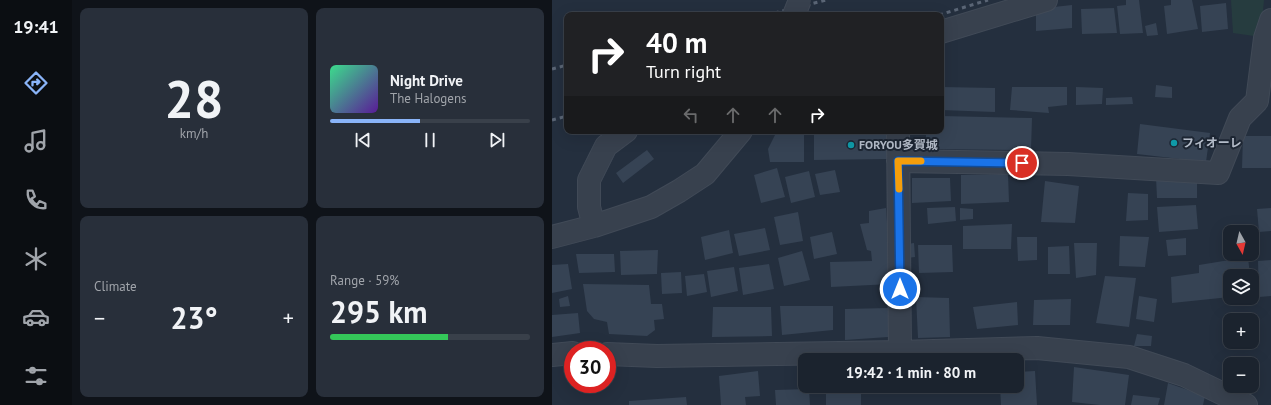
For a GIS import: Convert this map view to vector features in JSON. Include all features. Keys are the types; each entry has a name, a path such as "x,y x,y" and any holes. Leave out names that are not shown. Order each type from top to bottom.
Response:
{"street":[{"path":"795,12 800,0"},
{"path":"944,31 1046,0"},
{"path":"898,161 1068,164 1218,173 1240,118 1264,101 1265,38 1271,20"},
{"path":"594,226 589,207 589,180 606,146 622,134"},
{"path":"552,237 594,226 652,206 679,192 705,174 738,134"},
{"path":"898,134 900,352"},
{"path":"616,354 657,356 1037,348 1129,357 1184,375 1246,405"},
{"path":"552,355 564,354"}],"green space":[{"path":"1231,0 1264,0 1263,11 1254,36 1233,33"}],"building":[{"path":"1126,0 1139,0 1143,33 1120,34 1117,6 1126,5"},
{"path":"1171,0 1192,0 1198,29 1167,34 1164,6 1171,5"},
{"path":"1226,3 1228,29 1202,32 1200,6"},
{"path":"1072,5 1072,28 1036,31 1036,9"},
{"path":"1114,8 1117,33 1082,34 1081,9"},
{"path":"1156,23 1158,35 1147,36 1145,26"},
{"path":"1156,85 1172,87 1172,98 1155,97"},
{"path":"944,87 995,88 995,112 944,110"},
{"path":"1012,87 1067,87 1067,105 1048,107 1049,113 1010,110"},
{"path":"1076,87 1103,88 1102,104 1076,105"},
{"path":"1132,97 1133,104 1106,105 1106,98"},
{"path":"944,116 1032,118 1031,150 926,149 926,134 944,134"},
{"name":"フィオーレ","path":"1140,124 1210,133 1206,162 1137,154"},
{"path":"776,134 804,134 804,162 770,162 768,149"},
{"name":"FORYOU多賀城","path":"814,134 888,134 888,159 814,160"},
{"path":"1243,136 1271,136 1271,168 1242,168"},
{"path":"647,150 654,159 623,183 616,173"},
{"path":"777,168 785,197 761,203 754,175"},
{"path":"835,170 840,192 820,195 815,174"},
{"path":"809,171 815,197 791,203 785,177"},
{"path":"1008,174 1009,202 961,204 961,175"},
{"path":"1156,177 1197,178 1197,198 1157,198"},
{"path":"912,178 950,178 951,201 912,203"},
{"path":"1045,181 1079,186 1075,223 1041,222"},
{"path":"1128,193 1148,194 1148,220 1126,221"},
{"path":"1196,205 1198,229 1159,232 1157,207"},
{"path":"955,207 956,221 928,224 927,208"},
{"path":"886,208 891,284 831,287 830,262 872,261 871,251 867,250 860,224 869,223 869,211"},
{"path":"960,208 973,209 973,219 960,220"},
{"path":"1271,208 1271,231 1259,232 1257,209"},
{"path":"798,212 803,241 780,245 774,217"},
{"path":"1012,224 1011,249 963,249 963,226"},
{"path":"765,228 770,250 739,256 734,234"},
{"path":"729,230 733,253 705,260 701,237"},
{"path":"832,232 837,254 814,259 810,237"},
{"path":"1120,236 1149,237 1145,267 1119,266"},
{"path":"1017,237 1037,237 1037,260 1018,261"},
{"path":"1186,238 1186,255 1168,256 1166,240"},
{"path":"914,243 915,257 907,258 907,244"},
{"path":"1074,243 1097,243 1096,275 1076,278"},
{"path":"918,245 952,245 953,272 919,273"},
{"path":"1069,246 1070,274 1048,274 1048,247"},
{"path":"658,250 657,274 621,275 620,251"},
{"path":"802,251 810,280 784,286 778,258"},
{"path":"576,254 614,254 615,272 579,273"},
{"path":"1271,260 1271,296 1259,297 1259,261"},
{"path":"1224,261 1248,261 1249,269 1223,269 1223,298 1172,303 1171,277 1199,273 1199,265"},
{"path":"568,264 572,289 552,293 552,265"},
{"path":"769,264 774,289 743,295 739,268"},
{"path":"734,267 738,291 711,297 707,271"},
{"path":"681,272 682,293 662,294 661,273"},
{"path":"704,274 707,292 687,296 685,276"},
{"path":"1105,276 1136,278 1129,327 1096,323"},
{"path":"583,284 649,285 651,304 662,304 664,319 654,320 655,330 647,336 609,334 607,322 594,319 587,311"},
{"path":"568,296 570,306 560,307 559,299"},
{"path":"1139,296 1157,299 1154,322 1136,319"},
{"path":"916,297 949,298 950,337 918,338"},
{"path":"1071,299 1070,325 1033,325 1034,300"},
{"path":"1017,302 1018,325 977,329 973,307"},
{"path":"780,306 833,306 833,330 782,335"},
{"path":"713,307 771,307 772,336 712,337"},
{"path":"889,308 888,337 845,340 845,309"},
{"path":"578,313 580,333 552,337 552,315"},
{"path":"1137,334 1152,336 1151,346 1134,346"},
{"path":"1074,367 1129,375 1125,405 1100,405 1072,402"},
{"path":"758,371 760,396 745,397 746,405 721,405 719,376"},
{"path":"1035,371 1037,405 1001,405 1000,393 1024,393 1024,372"},
{"path":"1168,383 1205,396 1203,405 1164,405"},
{"path":"798,389 798,393 809,393 810,405 776,405 775,390"},
{"path":"826,393 861,393 861,405 826,405"},
{"path":"1133,395 1160,398 1158,405 1131,405"},
{"path":"686,397 687,405 629,405 629,401"}],"railway":[{"path":"779,12 826,0"},
{"path":"944,13 988,0"},
{"path":"552,69 564,66"},
{"path":"552,120 564,117"}],"slow traffic":[{"path":"899,189 898,161 921,161"}],"place":[{"name":"フィオーレ","path":"1174,143"},
{"name":"FORYOU多賀城","path":"851,145"}],"route":[{"path":"900,289 898,161 1022,163"}]}
